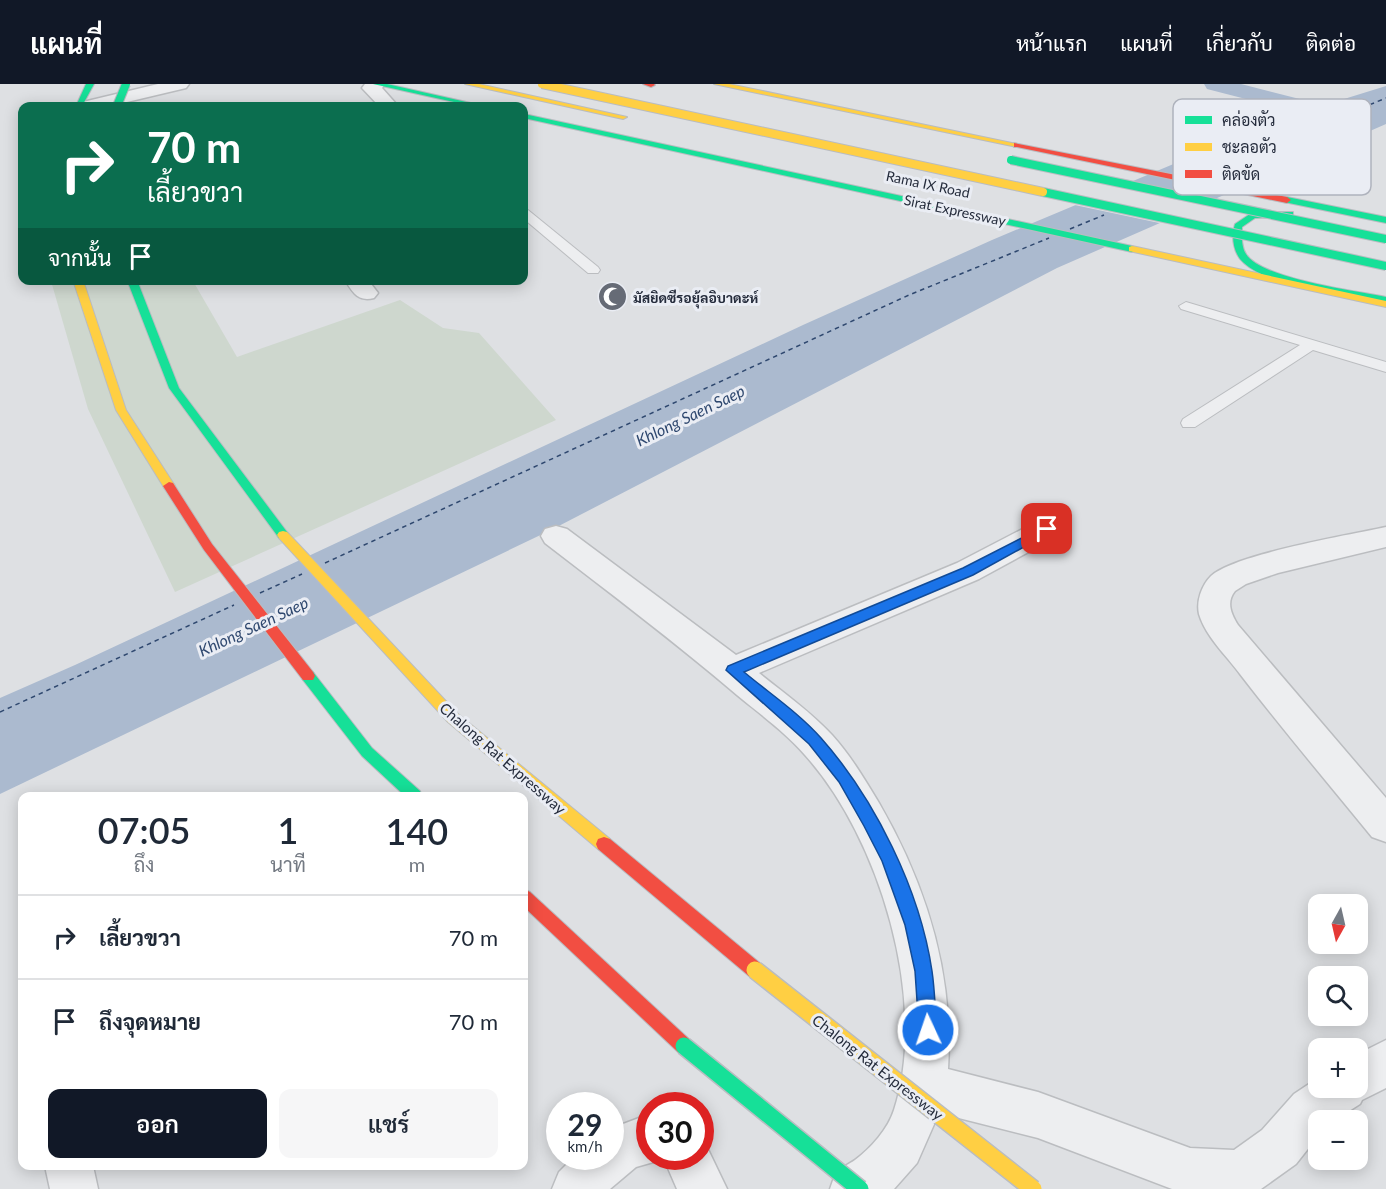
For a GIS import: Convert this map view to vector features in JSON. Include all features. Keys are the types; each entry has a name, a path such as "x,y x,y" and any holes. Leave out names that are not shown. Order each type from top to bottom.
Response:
{"main road":[{"path":"81,102 90,84"},
{"path":"119,102 126,84"},
{"path":"469,84 629,118"},
{"name":"Rama IX Road","path":"542,84 1386,266"},
{"name":"Rama IX Road","path":"594,84 1386,250"},
{"path":"718,84 1173,177"},
{"path":"381,94 447,102"},
{"name":"Sirat Expressway","path":"528,117 1386,302"},
{"path":"1001,158 1173,194"},
{"path":"1177,195 1386,239"},
{"path":"1263,195 1386,220"},
{"path":"1386,232 1299,214 1253,215 1238,226 1237,245 1249,263 1277,275 1386,302"},
{"path":"1224,249 1270,259"},
{"path":"80,285 121,410 208,547 367,752 411,792"},
{"name":"Chalong Rat Expressway","path":"134,285 174,388 277,528 453,718 754,970 1033,1189"},
{"path":"528,901 684,1046 860,1189"}],"street":[{"path":"106,102 180,84"},
{"path":"733,670 968,572 1047,529"},
{"path":"556,536 733,670 814,740 844,778 889,860 913,925 923,971 928,1030 923,1086 920,1106 905,1141 874,1178 854,1189"},
{"path":"1386,537 1235,576 1224,582 1216,594 1214,607 1221,624 1272,691 1386,825"},
{"path":"1368,1073 1386,1062"},
{"path":"923,1086 1038,1115 1190,1172 1241,1174 1279,1147 1310,1110 1329,1098"},
{"path":"576,1189 613,1155 636,1142"},
{"path":"70,1170 74,1189"},
{"path":"693,1170 703,1189"}],"lane":[{"path":"528,216 594,270"},
{"path":"1186,306 1386,367"},
{"path":"1189,423 1311,344"}],"shaded area":[{"path":"52,285 195,285 237,357 400,300 443,328 479,333 556,420 175,592 88,409"}],"water":[{"path":"1386,86 1386,124 1371,131 1371,99 1344,99"},
{"name":"Khlong Saen Saep","path":"1173,164 1173,195 1224,195 1057,268 551,530 0,794 0,698 803,325 992,240"}],"pier":[{"path":"1114,186 1207,205 1164,224 1070,204"}],"waterway":[{"path":"1215,84 1273,99"}],"ferry route":[{"path":"1371,104 1386,98"},
{"path":"1070,229 1104,215"},
{"path":"325,563 909,295 1049,238"},
{"path":"260,593 302,574"},
{"path":"0,712 234,605"}],"traffic: fast":[{"path":"81,102 90,84"},
{"path":"119,102 126,84"},
{"path":"377,84 461,102"},
{"path":"528,117 1132,249"},
{"path":"1011,160 1173,194"},
{"path":"1043,192 1386,266"},
{"path":"1177,195 1386,239"},
{"path":"1287,200 1386,220"},
{"path":"1290,214 1253,215 1238,226 1239,249 1247,261 1274,275 1293,281 1386,300"},
{"path":"134,285 174,388 283,535"},
{"path":"308,676 367,752 411,792"},
{"path":"684,1046 860,1189"}],"traffic: slow":[{"path":"469,84 623,117"},
{"path":"542,84 1043,192"},
{"path":"718,84 1017,145"},
{"path":"1132,249 1386,304"},
{"path":"80,285 121,410 169,486"},
{"path":"283,535 453,718 604,844"},
{"path":"755,970 1033,1189"}],"traffic: jam":[{"path":"647,84 651,85"},
{"path":"1017,145 1173,177"},
{"path":"1262,195 1287,200"},
{"path":"169,486 208,547 308,676"},
{"path":"604,844 755,970"},
{"path":"528,901 684,1046"}],"place":[{"name":"มัสยิดซีรอยุ้ลอิบาดะห์","path":"612,297"}],"route":[{"path":"928,1030 923,971 913,925 889,860 870,821 844,778 814,740 733,670 968,572 1047,529"}]}
